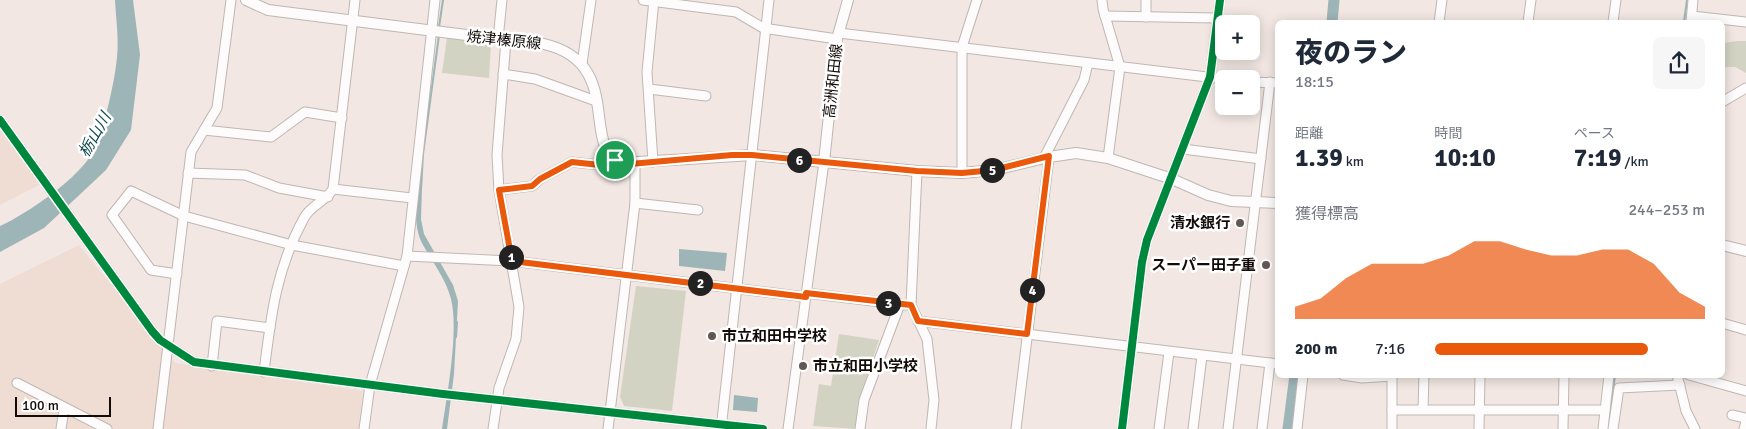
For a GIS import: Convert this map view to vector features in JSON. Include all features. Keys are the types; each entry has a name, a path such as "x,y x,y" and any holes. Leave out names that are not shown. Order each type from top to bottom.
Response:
{"main road":[{"name":"焼津榛原線","path":"246,0 353,22 502,40 543,43 555,47 582,64 594,86 602,136 607,152 615,160"},
{"name":"高洲和田線","path":"824,162 838,36 848,0"},
{"path":"615,160 635,163 752,155 917,171 962,173 994,170 1046,157 1076,153 1108,158 1172,179 1208,195 1231,201 1275,203"},
{"path":"1725,246 1746,251"}],"street":[{"path":"158,429 191,152 217,108 231,0"},
{"path":"264,372 275,290 305,215 328,197 333,189 355,0"},
{"path":"364,429 370,385 406,256 435,0"},
{"path":"493,429 496,400 519,321 519,307 499,190 496,155 503,74 502,0"},
{"path":"582,64 591,0"},
{"path":"643,0 736,12 766,29 962,47 1215,78"},
{"path":"721,428 770,0"},
{"path":"962,173 962,47 977,0"},
{"path":"1102,0 1120,67 1108,158"},
{"path":"1146,0 1146,17"},
{"path":"1217,15 1220,0"},
{"path":"1439,20 1442,0"},
{"path":"1528,20 1531,0"},
{"path":"1613,20 1616,0"},
{"path":"1694,0 1691,19 1709,20"},
{"path":"653,162 648,65 654,1"},
{"path":"1105,16 1215,18"},
{"path":"1725,21 1746,22"},
{"path":"1122,429 1142,262 1147,240 1210,77 1215,28"},
{"path":"1016,429 1046,157 1084,80 1088,63"},
{"path":"503,74 535,79 596,101"},
{"path":"1228,429 1261,159 1274,83 1260,82"},
{"path":"1725,100 1746,88"},
{"path":"648,89 706,96"},
{"path":"204,130 272,137 306,112 342,118"},
{"path":"0,120 152,331 168,346 194,362 212,366 721,428 763,429"},
{"path":"1183,149 1261,159"},
{"path":"499,190 532,186 540,179 572,162 609,166 615,160"},
{"path":"788,429 824,162"},
{"path":"608,429 635,203 635,163"},
{"path":"917,171 911,305 927,339 933,391 931,429"},
{"path":"188,173 245,175 280,188 328,197"},
{"path":"333,189 412,198"},
{"path":"177,274 151,270 112,215 131,191 184,216 292,245 404,266"},
{"path":"635,203 698,210"},
{"path":"406,256 512,261 806,295 911,305"},
{"path":"860,429 864,400 900,304"},
{"path":"918,321 1202,356 1238,358 1274,364 1262,429"},
{"path":"212,366 217,322 270,328"},
{"path":"1725,324 1746,330"},
{"path":"1159,429 1169,352"},
{"path":"1193,429 1202,356"},
{"path":"1297,429 1303,378"},
{"path":"1392,378 1392,429"},
{"path":"1423,409 1424,378"},
{"path":"1479,429 1480,378"},
{"path":"1563,429 1564,378"},
{"path":"1603,429 1609,378"},
{"path":"1678,378 1686,411 1696,429"},
{"path":"1705,378 1746,391"},
{"path":"17,383 64,409 107,429"},
{"path":"1614,429 1619,388 1680,385"},
{"path":"61,429 64,409"},
{"path":"1392,410 1605,410"},
{"path":"1732,415 1746,420 1744,429"}],"shaded area":[{"path":"0,122 43,183 0,205"},
{"path":"79,245 175,363 363,391 358,429 0,429 0,284"}],"green space":[{"path":"447,38 491,43 489,78 442,73"},
{"path":"1746,41 1746,73 1735,67 1725,67 1725,43"},
{"path":"636,286 686,291 672,411 624,406 620,397"},
{"path":"839,334 879,340 858,403 856,429 813,426 819,384 831,386"}],"water":[{"path":"115,0 133,0 140,55 131,130 106,170 44,228 0,252 0,226 38,204 66,183 78,172 94,150 105,118 116,67 118,43"},
{"path":"423,154 421,219 424,234 453,285 458,301 454,374 447,429 442,429 453,345 453,312 446,285 419,235 416,200"},
{"path":"679,249 727,253 725,271 679,266"},
{"path":"734,395 758,398 757,412 733,410"}],"waterway":[{"path":"439,27 443,0"},
{"path":"1332,20 1334,0"},
{"path":"1684,20 1687,0"},
{"path":"421,189 423,154 439,35"},
{"path":"456,337 457,322"},
{"path":"1288,429 1295,378"},
{"path":"1609,429 1615,378"}],"cycle path":[{"path":"1122,429 1142,262 1147,240 1210,77 1220,0"},
{"path":"0,120 152,331 160,340 194,362 443,394 763,429"}],"place":[{"name":"清水銀行","path":"1240,223"},
{"name":"スーパー田子重","path":"1266,265"},
{"name":"市立和田中学校","path":"712,336"},
{"name":"市立和田小学校","path":"803,366"}],"route":[{"path":"752,155 917,171 962,173 994,170 1049,156 1027,334 918,321 911,305 806,293 806,297 738,287 512,261 499,190 532,186 540,179 572,162 609,166 615,160 630,164 752,155"}],"water label":[{"name":"栃山川","path":"95,135"}]}
